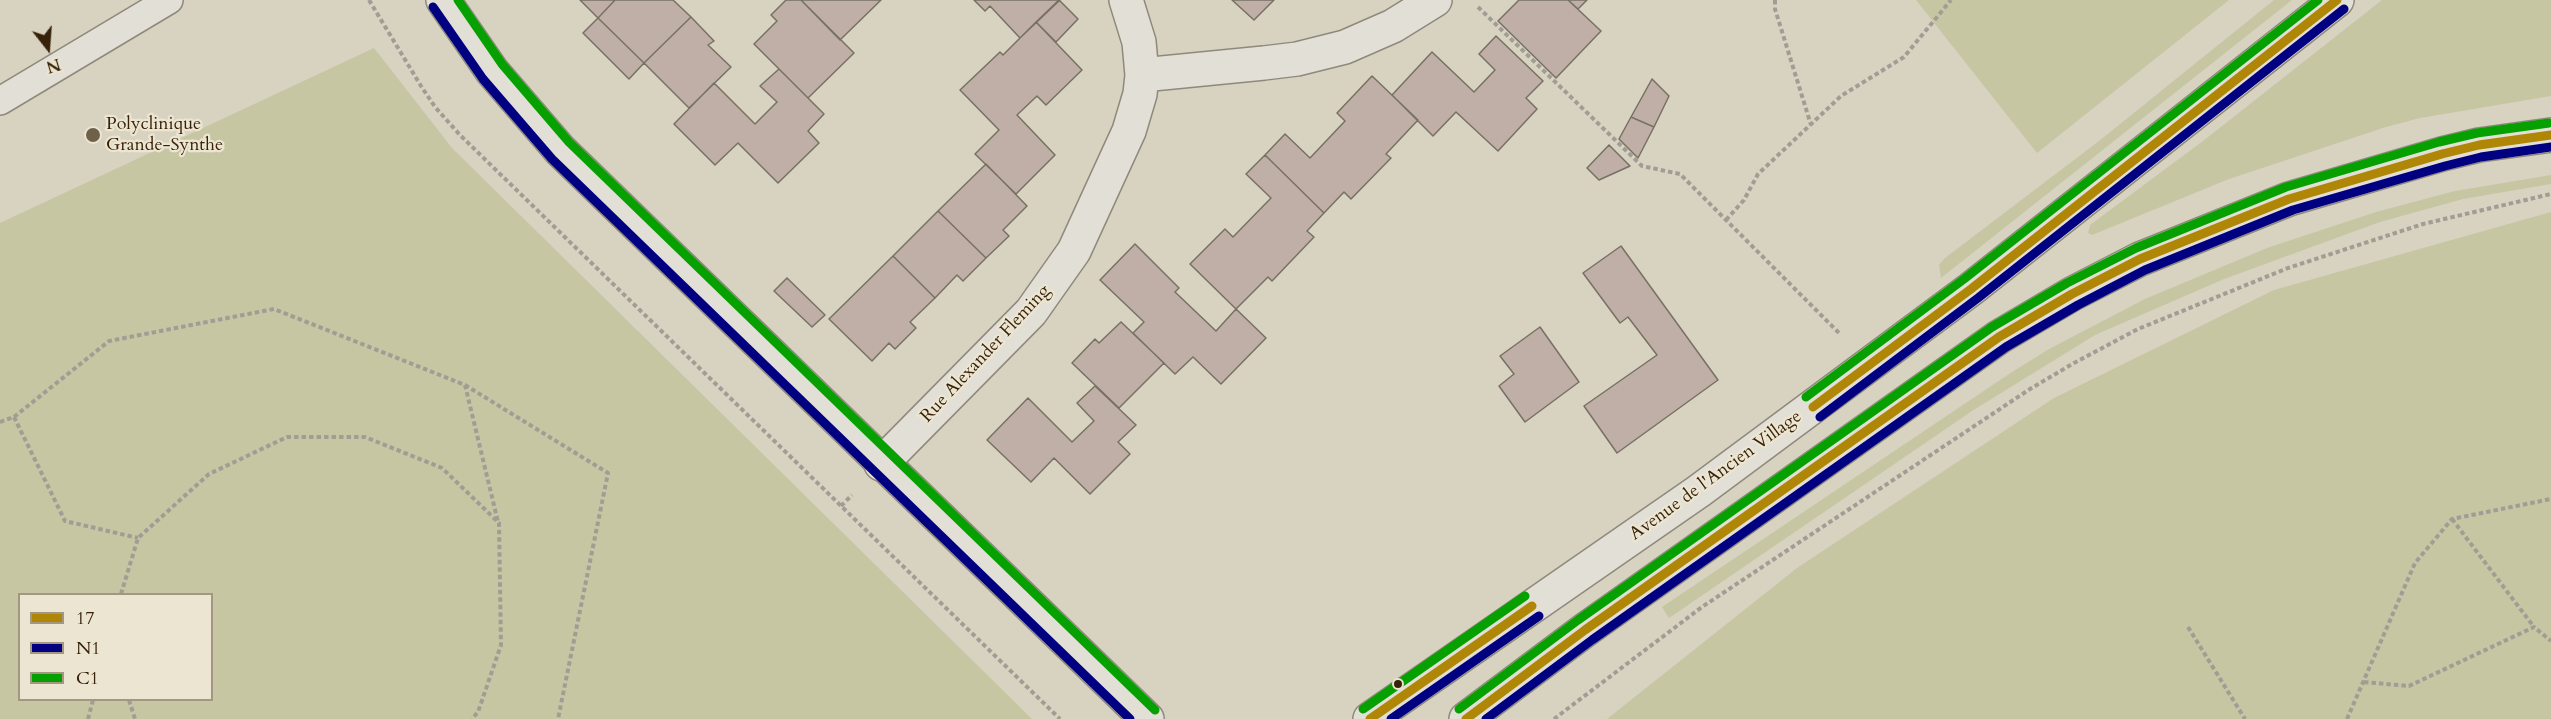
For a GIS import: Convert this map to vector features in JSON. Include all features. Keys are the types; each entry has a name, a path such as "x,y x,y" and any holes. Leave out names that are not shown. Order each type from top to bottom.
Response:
{"street":[{"path":"443,0 492,71 560,150 881,464 1147,719"},
{"name":"Rue Alexander Fleming","path":"881,464 1031,312 1060,272 1085,230 1136,111 1142,75 1139,42 1126,0"},
{"path":"1142,75 1297,59 1345,47 1393,26 1435,0"},
{"name":"Avenue de l'Ancien Village","path":"1370,719 1699,491 1971,289 2337,0"},
{"path":"1466,719 1586,630 2000,337 2036,313 2109,273 2245,216 2371,174 2479,145 2551,135"}],"lane":[{"path":"0,101 169,0"}],"path":[{"path":"369,0 435,107 460,135 1060,719"},
{"path":"1471,0 1642,166 1680,174 1870,364"},
{"path":"1775,0 1775,9 1811,125"},
{"path":"1726,220 1744,200 1758,174 1841,96 1904,57 1951,0"},
{"path":"1554,719 1702,607 2030,389 2074,363 2138,330 2211,297 2288,268 2423,224 2551,194"},
{"path":"0,422 14,417 109,341 274,309 465,385 608,473 558,719"},
{"path":"465,385 499,523 501,645 478,712 472,719"},
{"path":"14,417 65,521 138,538"},
{"path":"121,593 138,538 208,474 287,437 365,437 442,468 499,523"},
{"path":"2347,719 2415,563 2452,519 2551,500"},
{"path":"2452,519 2534,627 2551,640"},
{"path":"2188,627 2245,719"},
{"path":"2364,682 2409,686 2534,627"},
{"path":"88,719 92,701"},
{"path":"130,701 135,719"}],"green space":[{"path":"1916,0 2229,0 2037,153"},
{"path":"2274,0 2292,0 1941,278 1939,265 1945,258 2099,141"},
{"path":"2382,0 2551,0 2551,96 2420,118 2386,127 2229,179 2092,235 2088,233 2090,225 2203,141"},
{"path":"374,48 452,148 1032,719 0,719 0,223"},
{"path":"2551,175 2551,184 2463,199 2380,222 2224,279 2095,335 1972,411 1669,618 1662,607 2009,374 2049,349 2145,299 2267,248 2376,212 2455,191"},
{"path":"2551,212 2551,719 1607,719 1797,568 2054,398 2274,290"}],"building":[{"path":"580,0 615,0 598,18"},
{"path":"615,0 673,0 691,17 644,63 598,18"},
{"path":"786,0 801,0 854,53 808,98 754,44 777,21 771,15"},
{"path":"801,0 881,0 840,40"},
{"path":"974,0 1060,0 1020,38 990,6 985,11"},
{"path":"1059,0 1078,19 1056,42 1036,22"},
{"path":"1232,0 1274,0 1254,20"},
{"path":"1519,0 1568,0 1601,31 1556,78 1498,21"},
{"path":"1568,0 1587,0 1578,9"},
{"path":"691,17 714,41 708,45 731,67 689,108 644,63"},
{"path":"598,18 644,63 629,79 583,33"},
{"path":"1036,22 1082,70 1046,105 1037,96 1017,115 1055,155 1016,194 975,154 999,130 960,90 1000,52 1003,55"},
{"path":"1496,36 1543,81 1526,98 1537,109 1498,151 1456,112 1433,136 1392,95 1432,52 1474,92 1495,70 1479,54"},
{"path":"779,69 824,114 808,131 819,143 778,183 738,143 715,165 674,124 714,83 755,124 777,102 760,86"},
{"path":"1372,76 1418,120 1386,154 1391,158 1351,199 1344,192 1324,213 1265,155 1285,134 1310,158 1345,121 1337,113"},
{"path":"1652,79 1669,96 1654,127 1631,117"},
{"path":"1631,117 1654,127 1638,158 1619,139"},
{"path":"1609,145 1630,166 1599,180 1587,168"},
{"path":"1265,155 1324,213 1307,231 1314,237 1272,281 1268,277 1236,309 1190,264 1225,229 1233,237 1271,198 1246,174"},
{"path":"986,164 1027,206 1003,230 1009,236 986,258 938,211"},
{"path":"938,211 986,258 963,281 957,275 935,298 893,256"},
{"path":"1135,244 1179,288 1175,292 1216,331 1236,309 1266,338 1221,384 1193,357 1175,374 1133,333 1144,322 1100,280"},
{"path":"1621,246 1718,380 1617,453 1584,406 1657,355 1628,317 1620,323 1583,273"},
{"path":"893,256 935,298 910,322 916,328 895,349 889,343 872,361 829,319"},
{"path":"787,278 825,315 812,327 774,291"},
{"path":"1121,322 1164,363 1119,408 1072,363 1095,339 1099,343"},
{"path":"1540,327 1579,382 1525,422 1499,386 1514,374 1500,356"},
{"path":"1095,386 1136,425 1118,442 1130,454 1090,494 1054,458 1031,482 987,440 1028,398 1072,442 1094,421 1077,403"}],"transit line":[{"name":"C1","path":"458,0 502,64 569,142 1155,710"},
{"name":"C1","path":"1806,397 1964,279 2318,0"},
{"name":"17","path":"1813,407 1971,289 2337,0"},
{"name":"N1","path":"433,7 483,79 552,159 1130,719"},
{"name":"N1","path":"1820,417 1978,298 2344,9"},
{"name":"C1","path":"1459,709 1578,620 1992,327 2067,283 2136,248 2286,187 2439,142 2477,133 2549,123"},
{"name":"17","path":"1466,719 1585,630 1999,337 2072,294 2140,259 2289,199 2442,154 2479,145 2551,135"},
{"name":"N1","path":"1486,719 1592,640 2006,347 2078,305 2145,270 2293,210 2481,157 2551,147"},
{"name":"C1","path":"1363,709 1525,596"},
{"name":"17","path":"1370,719 1532,606"},
{"name":"N1","path":"1391,719 1539,616"}],"place":[{"name":"Polyclinique Grande-Synthe","path":"93,135"}]}
